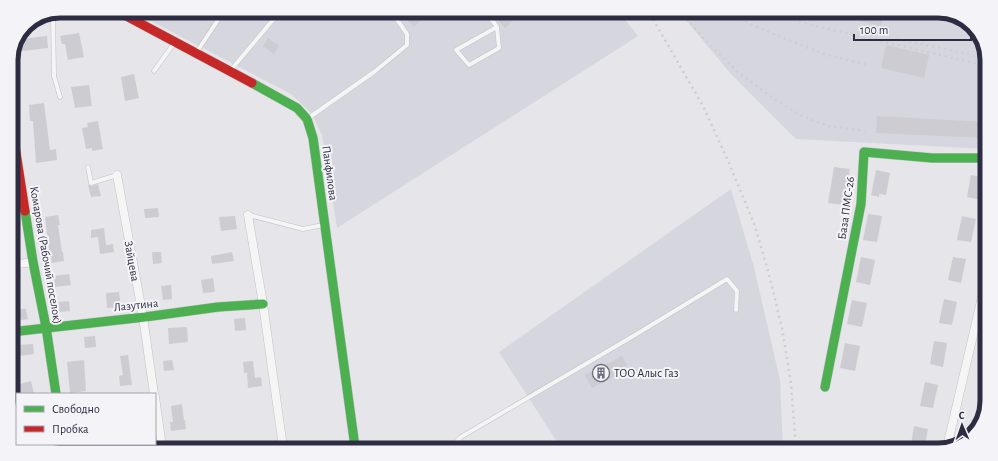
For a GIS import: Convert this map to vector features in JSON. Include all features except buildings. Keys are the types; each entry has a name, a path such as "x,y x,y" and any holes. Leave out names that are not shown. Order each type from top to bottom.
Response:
{"street":[{"name":"Панфилова","path":"130,18 287,102 297,108 307,119 313,138 326,224 353,443"},
{"name":"База ПМС-26","path":"825,387 860,204 864,152 932,158 980,158"},
{"name":"Комарова (Рабочий поселок)","path":"18,165 56,393"},
{"name":"Зайцева","path":"117,176 154,393"},
{"path":"248,215 263,304 282,443"},
{"path":"18,264 33,262"},
{"name":"Лазутина","path":"18,331 242,304 263,304"},
{"path":"948,442 980,305"},
{"path":"156,404 161,443"}],"lane":[{"path":"53,18 54,76 60,97"},
{"path":"196,53 219,18"},
{"path":"230,71 276,18"},
{"path":"307,119 374,72 407,45 407,34 396,18"},
{"path":"491,18 497,27 499,48 469,65 456,50 497,27"},
{"path":"154,71 175,42"},
{"path":"88,167 91,182 117,176"},
{"path":"248,215 303,229 326,224"},
{"path":"455,443 728,279 737,291 736,310"}],"shaded area":[{"path":"145,18 624,18 638,36 337,228 322,135 312,114 291,94"},
{"path":"684,18 938,18 954,21 968,30 978,47 980,58 980,149 796,139 730,73"},
{"path":"731,189 754,267 780,380 783,443 558,443 499,352"}],"railway":[{"path":"652,18 703,106 755,226 782,328 791,383 796,443"},
{"path":"686,18 703,38 739,73 795,112 829,126 865,131"},
{"path":"738,18 824,54 868,65"},
{"path":"789,18 816,26 980,64"},
{"path":"897,39 980,56"}],"traffic: fast":[{"path":"252,83 297,108 307,119 313,138 354,443"},
{"path":"825,387 861,204 864,152 932,158 980,158"},
{"path":"25,211 33,262 46,327 56,393"},
{"path":"18,331 218,307 263,304"}],"traffic: jam":[{"path":"130,18 252,83"},
{"path":"18,166 25,211"}],"place":[{"name":"ТОО Алыс Газ","path":"601,373"}]}
